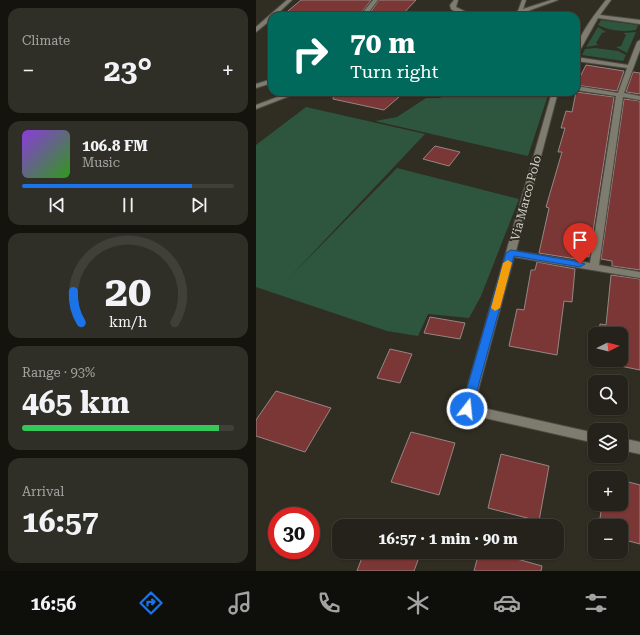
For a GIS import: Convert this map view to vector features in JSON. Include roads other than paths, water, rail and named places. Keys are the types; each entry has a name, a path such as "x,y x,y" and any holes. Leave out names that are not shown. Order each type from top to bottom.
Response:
{"street":[{"path":"276,12 290,0"},
{"path":"366,12 376,0"},
{"path":"456,0 453,5 459,12"},
{"path":"520,12 524,0"},
{"path":"520,12 556,0"},
{"path":"580,45 596,16 609,0"},
{"path":"596,16 640,22"},
{"path":"256,30 268,19"},
{"path":"594,267 620,95 640,45"},
{"path":"580,60 632,68"},
{"path":"257,86 268,82"},
{"path":"580,89 640,98"},
{"path":"256,107 286,96"},
{"name":"Via Marco Polo","path":"554,96 467,409 588,436"},
{"path":"511,253 640,275"},
{"path":"628,445 640,448"}]}
